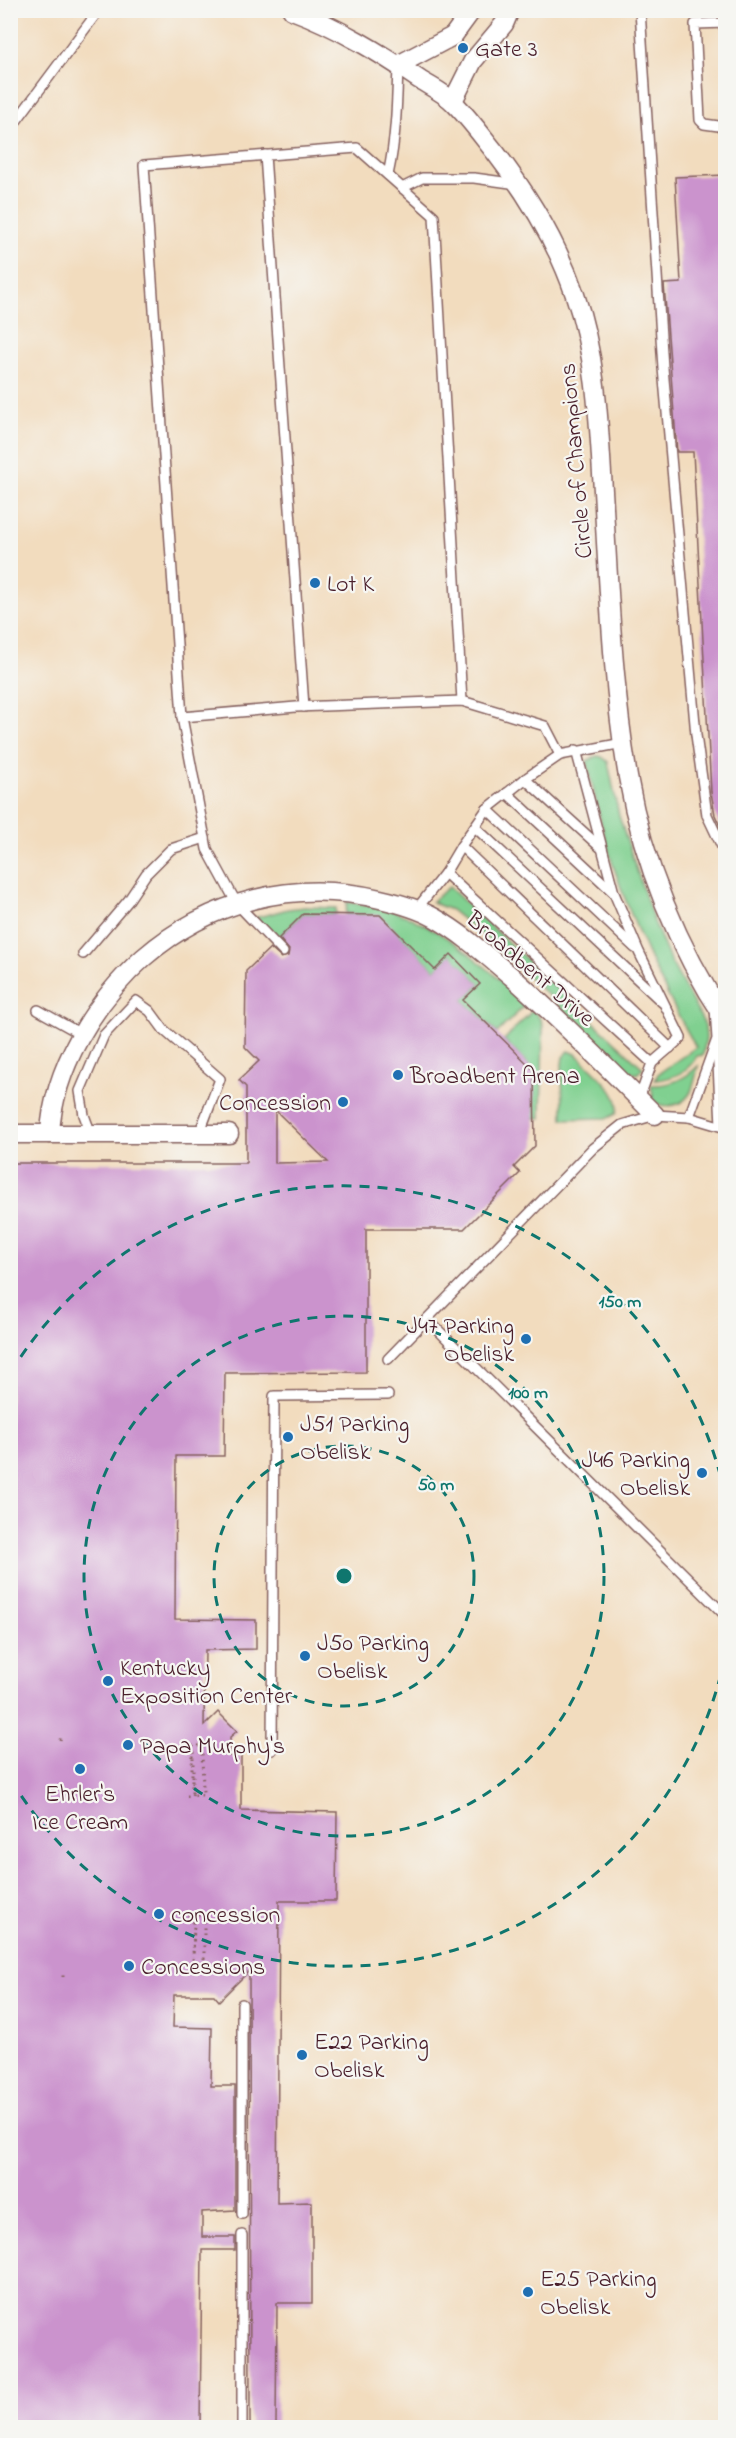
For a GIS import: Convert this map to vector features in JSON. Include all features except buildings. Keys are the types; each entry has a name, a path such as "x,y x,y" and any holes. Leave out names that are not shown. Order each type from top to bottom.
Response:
{"street":[{"name":"Circle of Champions","path":"292,10 337,30 398,65 453,101 520,185 565,266 585,327 593,366 600,435 613,648 623,743 634,807 651,867 679,936 714,1004 726,1020"},
{"path":"398,65 453,36 472,10"},
{"path":"453,101 473,61 504,24 510,10"},
{"name":"Broadbent Drive","path":"50,1134 51,1112 81,1034 105,997 137,964 166,938 202,918 237,904 276,894 318,890 399,903 434,918 477,947 536,999 655,1114"},
{"path":"10,1134 229,1134"}],"lane":[{"path":"14,124 99,10"},
{"path":"640,10 663,368 696,735 707,816 726,855"},
{"path":"726,23 695,24 700,120 704,124 726,127"},
{"path":"388,175 397,111 398,65"},
{"path":"283,952 237,904 207,849 182,717 144,165 357,148 435,216 462,701"},
{"path":"265,155 304,707"},
{"path":"402,188 422,178 474,178 520,185"},
{"path":"182,717 304,707 462,701 545,726 560,755"},
{"path":"416,910 445,873 487,809 525,778 560,755 576,750 623,743"},
{"path":"576,750 614,893 639,952 681,1038 652,1063 639,1099"},
{"path":"525,778 601,848"},
{"path":"507,793 614,893"},
{"path":"487,809 639,952"},
{"path":"476,828 666,1006"},
{"path":"83,954 128,901 146,874 171,849 205,838"},
{"path":"461,846 670,1048"},
{"path":"445,873 652,1063"},
{"path":"91,1134 84,1114 80,1090 104,1035 136,1001 150,1011 164,1030 220,1079 199,1134"},
{"path":"388,1359 593,1148 622,1125 655,1114 689,1118 723,1126 714,1004"},
{"path":"38,1010 81,1034"},
{"path":"689,1118 717,1039"},
{"path":"427,1319 726,1616"},
{"path":"272,1750 273,1396 388,1395"},
{"path":"242,2004 242,2214"},
{"path":"242,2235 242,2427"}],"path":[{"path":"187,1796 192,1796 193,1791 193,1746 202,1746 203,1795 192,1795 192,1754"},
{"path":"188,1916 194,1916 194,1920 193,1965 204,1965 204,1915 194,1915 194,1920 193,1957"}],"green space":[{"path":"597,756 608,762 619,816 653,919 669,958 705,1025 706,1038 703,1055 697,1056 679,1074 668,1078 655,1080 658,1074 696,1047 650,959 614,868 602,828 587,761"},
{"path":"449,887 643,1068 637,1074 629,1072 497,947 451,910 431,902"},
{"path":"347,902 393,911 430,928 464,950 526,1004 497,1033 463,1000 480,984 451,955 435,970 380,916 346,914"},
{"path":"336,908 336,914 303,914 277,940 255,918 288,909"},
{"path":"533,1010 541,1020 543,1028 541,1118 534,1118 534,1070 504,1040"},
{"path":"569,1051 576,1054 611,1090 618,1106 616,1114 608,1118 563,1119 562,1064 563,1057"},
{"path":"698,1066 691,1092 680,1103 663,1106 650,1097 653,1096 651,1085 677,1081"}],"place":[{"name":"Gate 3","path":"463,48"},
{"name":"Lot K","path":"315,583"},
{"name":"Broadbent Arena","path":"398,1075"},
{"name":"Concession","path":"343,1102"},
{"name":"J47 Parking Obelisk","path":"526,1339"},
{"name":"J51 Parking Obelisk","path":"288,1437"},
{"name":"J46 Parking Obelisk","path":"702,1473"},
{"name":"J50 Parking Obelisk","path":"305,1656"},
{"name":"Kentucky Exposition Center","path":"108,1681"},
{"name":"Papa Murphy's","path":"128,1745"},
{"name":"Ehrler's Ice Cream","path":"80,1769"},
{"name":"concession","path":"159,1914"},
{"name":"Concessions","path":"129,1966"},
{"name":"E22 Parking Obelisk","path":"302,2055"},
{"name":"E25 Parking Obelisk","path":"528,2292"}]}
